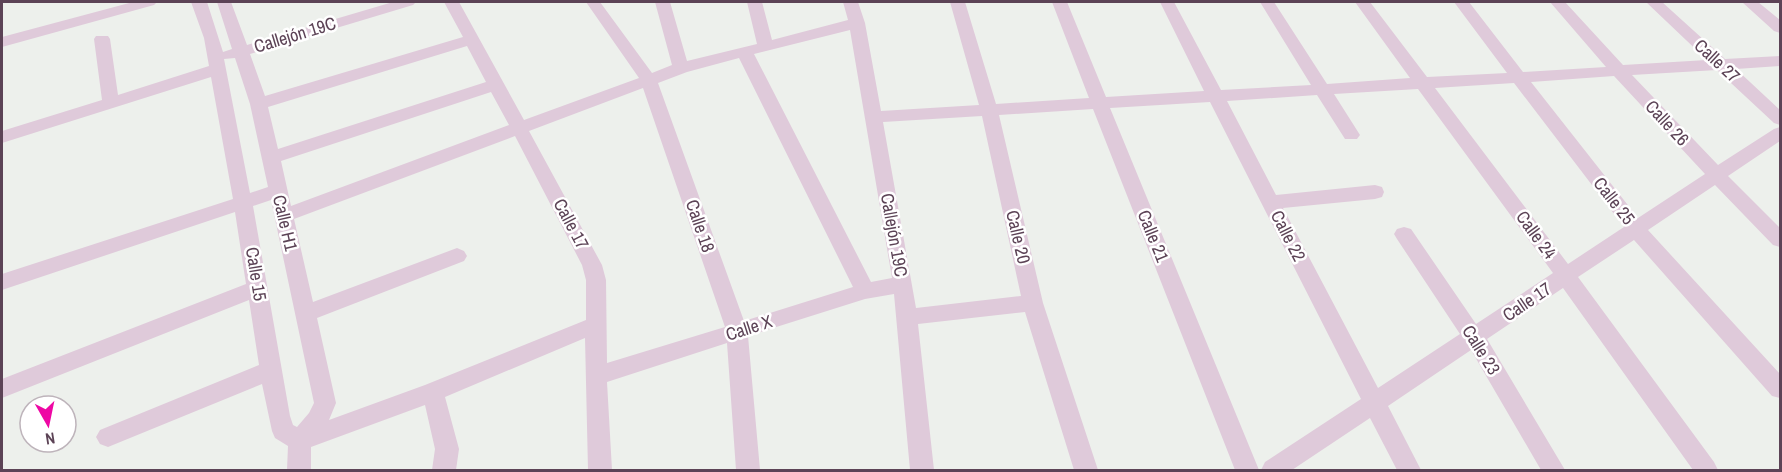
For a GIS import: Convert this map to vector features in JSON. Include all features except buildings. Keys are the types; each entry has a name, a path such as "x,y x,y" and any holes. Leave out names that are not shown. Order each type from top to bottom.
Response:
{"street":[{"path":"2,42 149,2"},
{"path":"200,2 212,38 217,63"},
{"name":"Calle H1","path":"226,2 259,104 325,403 318,419 300,441"},
{"name":"Callejón 19C","path":"2,137 111,102 217,63 241,51 408,2"},
{"name":"Calle 17","path":"452,2 592,265 596,280 596,376 600,471"},
{"name":"Calle 18","path":"593,2 648,79 736,331 748,471"},
{"path":"662,2 681,68"},
{"path":"754,2 765,45"},
{"name":"Callejón 19C","path":"851,2 857,23 903,284 922,471"},
{"name":"Calle 20","path":"957,2 989,110 1033,303 1086,471"},
{"name":"Calle 21","path":"1059,2 1247,471"},
{"name":"Calle 22","path":"1167,2 1409,471"},
{"path":"1267,2 1351,135"},
{"name":"Calle 24","path":"1362,2 1566,276 1706,471"},
{"name":"Calle 25","path":"1461,2 1636,229 1780,389"},
{"name":"Calle 26","path":"1557,2 1716,176 1780,240"},
{"name":"Calle 27","path":"1654,2 1780,119"},
{"path":"1749,2 1780,28"},
{"path":"283,216 648,79 765,45 857,23"},
{"path":"102,39 111,102"},
{"path":"259,104 473,39"},
{"path":"744,51 865,291"},
{"path":"873,117 1780,61"},
{"name":"Calle 15","path":"217,63 283,430 300,441"},
{"path":"271,158 497,84"},
{"name":"Calle 17","path":"1273,471 1780,134"},
{"path":"2,282 278,191"},
{"path":"1271,202 1375,192"},
{"name":"Calle 23","path":"1404,234 1474,337 1553,471"},
{"path":"305,314 457,256"},
{"name":"Calle X","path":"596,376 865,291 903,284"},
{"path":"2,389 258,288"},
{"path":"906,317 1033,303"},
{"path":"299,471 300,441 433,392 597,324"},
{"path":"108,437 272,370"},
{"path":"433,392 447,449 444,471"}]}
